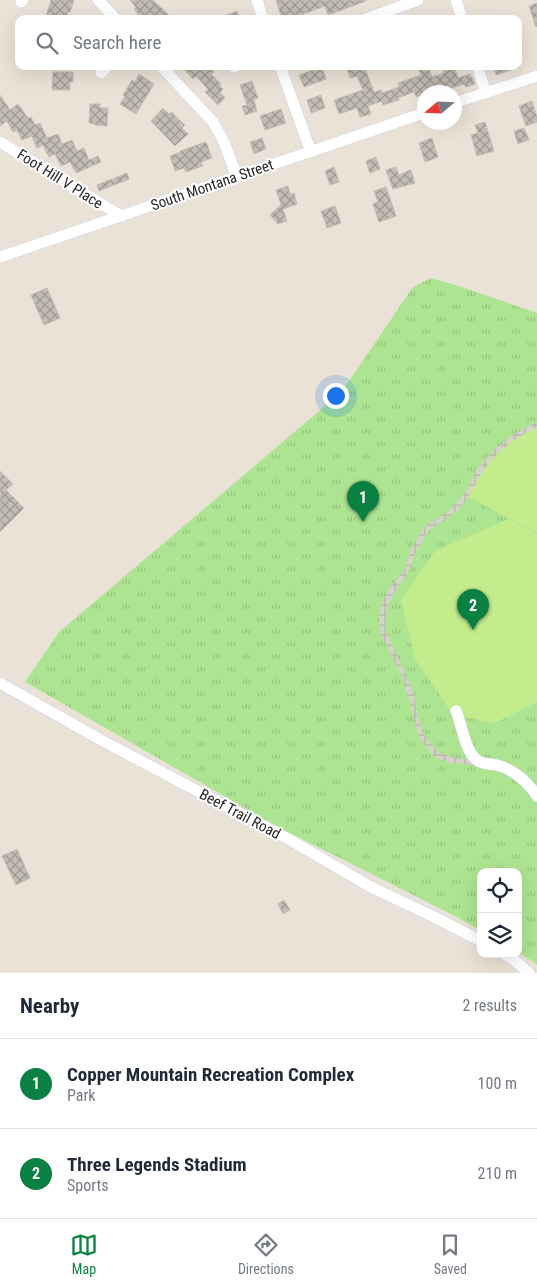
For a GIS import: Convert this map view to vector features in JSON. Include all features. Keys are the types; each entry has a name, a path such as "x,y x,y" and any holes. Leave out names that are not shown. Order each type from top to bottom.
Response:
{"street":[{"path":"98,0 112,15"},
{"path":"256,0 262,15"},
{"path":"377,15 418,0"},
{"path":"456,0 461,15"},
{"path":"165,70 213,122 224,142 237,177"},
{"path":"281,70 310,152"},
{"path":"478,70 486,92"},
{"path":"462,100 537,76"},
{"name":"South Montana Street","path":"0,257 417,115"},
{"name":"Foot Hill V Place","path":"0,142 121,216"},
{"name":"Beef Trail Road","path":"0,683 96,737 290,840 371,887 477,940"},
{"path":"456,711 470,750 479,762 498,765 512,771 522,777 537,796"},
{"path":"511,958 529,973"}],"green space":[{"path":"431,278 537,313 537,965 522,955 522,868 477,868 477,929 280,828 25,682 59,632 318,412 347,384 413,287"},
{"path":"537,427 537,533 468,497 488,465 504,447"},
{"path":"509,519 537,534 537,702 495,723 453,715 415,659 401,600 435,551"}],"shaded area":[{"path":"537,422 537,427 501,450 480,475 468,497 458,510 426,534 416,551 408,572 387,607 386,632 410,685 418,719 425,737 439,753 458,759 472,759 478,765 450,763 435,757 421,740 401,674 381,634 379,615 384,598 391,586 404,571 411,550 422,530 456,504 467,490 478,468 496,448 515,434"}],"building":[{"path":"51,0 74,0 70,12 67,15 46,15"},
{"path":"130,0 153,0 169,15 139,15 134,9 136,7"},
{"path":"276,0 366,0 328,15 325,6 301,15 281,15"},
{"path":"537,3 537,26 536,27 529,6"},
{"path":"237,11 238,15 227,15"},
{"path":"185,70 212,70 214,72 211,74 221,84 219,85 223,89 220,92 225,98 218,105 205,92 208,89 196,76 193,79"},
{"path":"313,70 323,70 326,79 304,87 299,75"},
{"path":"347,70 366,70 374,92 381,90 382,93 399,87 398,83 421,75 419,70 429,70 432,77 444,73 443,70 455,70 458,78 470,74 475,84 466,87 464,84 417,85 417,97 414,92 398,98 399,100 383,105 382,101 368,106 371,114 360,117 357,108 339,114 334,100 363,90 357,76 350,78"},
{"path":"494,70 511,70 496,75"},
{"path":"53,72 73,72 73,82 70,82 70,90 52,90"},
{"path":"139,74 154,84 136,114 120,104 132,80 135,82"},
{"path":"252,81 258,98 254,100 257,111 245,115 242,106 247,105 240,85"},
{"path":"0,95 10,110 18,104 28,118 31,117 35,125 40,123 47,138 58,134 62,144 72,140 77,151 84,148 89,160 98,156 101,162 76,173 70,162 61,166 55,154 49,157 43,145 37,148 32,136 22,140 17,130 13,132 7,121 0,126"},
{"path":"321,95 325,108 311,113 307,100"},
{"path":"532,101 537,122 526,126 519,106"},
{"path":"90,104 100,104 100,108 108,108 107,126 89,123"},
{"path":"163,108 169,114 172,112 185,125 182,128 188,134 175,146 151,121"},
{"path":"281,109 286,123 265,130 260,116"},
{"path":"485,122 494,151 477,156 471,135 478,133 475,125"},
{"path":"524,128 529,140 518,144 514,131"},
{"path":"262,138 266,149 254,154 250,142"},
{"path":"432,138 438,157 425,162 419,143"},
{"path":"206,142 212,158 201,162 203,166 186,172 184,168 175,171 170,156"},
{"path":"376,157 380,169 370,173 366,161"},
{"path":"334,167 339,182 330,185 325,171"},
{"path":"396,167 399,175 411,170 415,183 393,189 386,170"},
{"path":"127,173 129,179 99,191 97,185"},
{"path":"288,186 290,194 294,193 297,204 283,209 287,221 278,224 270,215 281,205 276,190"},
{"path":"386,187 396,216 379,222 373,204 378,202 374,191"},
{"path":"335,206 341,223 327,228 321,211"},
{"path":"47,288 60,318 44,325 31,295"},
{"path":"0,471 13,484 6,490 24,508 0,532"},
{"path":"17,849 30,878 16,885 2,856"},
{"path":"284,900 290,910 283,914 278,904"}],"place":[{"name":"Copper Mountain Recreation Complex","path":"363,522"},
{"name":"Three Legends Stadium","path":"473,630"}]}
